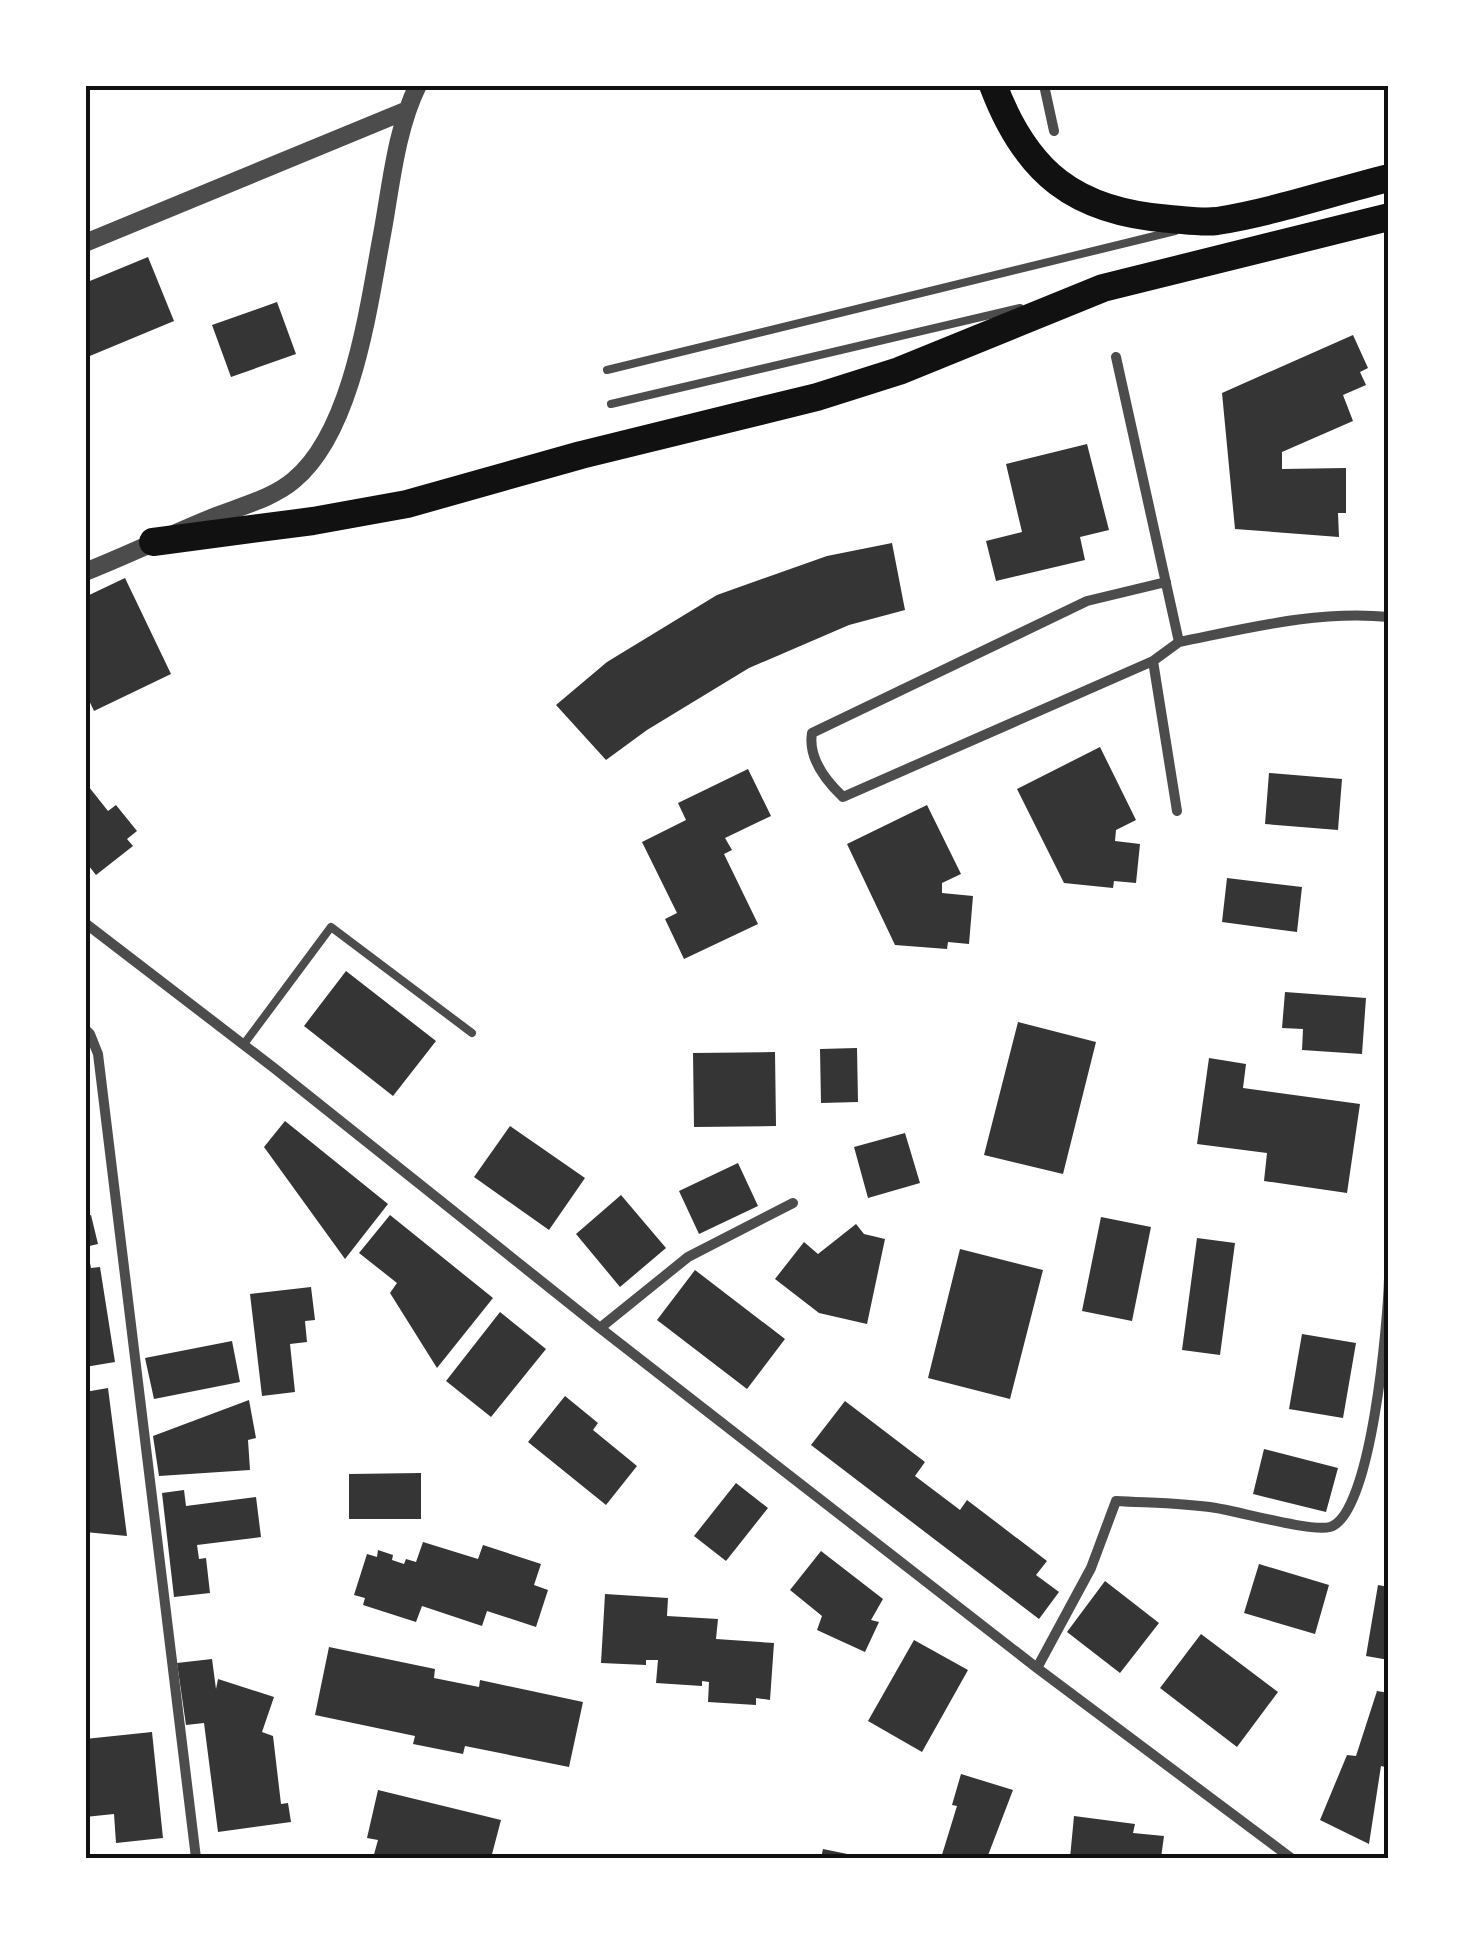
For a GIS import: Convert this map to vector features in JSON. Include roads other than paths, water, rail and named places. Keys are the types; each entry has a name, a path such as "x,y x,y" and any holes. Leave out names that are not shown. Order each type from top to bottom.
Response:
{"highway":[{"path":"993,85 1012,131 1042,171 1098,204 1140,217 1214,222 1389,178"},
{"path":"153,542 407,504 580,454 816,397 899,372 1103,288 1389,216"}],"street":[{"path":"85,572 286,486 323,444 337,415 361,336 405,111 418,85"},
{"path":"1044,85 1054,131"},
{"path":"85,243 405,111"},
{"path":"1116,357 1179,642"},
{"path":"1166,582 1087,602 812,733 809,750 831,786 842,796 1153,660 1179,642 1283,621 1353,614 1389,617"},
{"path":"1153,660 1177,811"},
{"path":"85,924 244,1044 600,1328 1037,1668 1291,1858"},
{"path":"85,1029 98,1054 196,1858"},
{"path":"600,1328 688,1257 793,1203"},
{"path":"1037,1668 1090,1568 1116,1501 1216,1508 1316,1527 1341,1521 1355,1495 1373,1423 1389,1278"}],"lane":[{"path":"607,370 1214,222"},
{"path":"611,404 1103,288"},
{"path":"244,1044 331,927 472,1033"}]}
